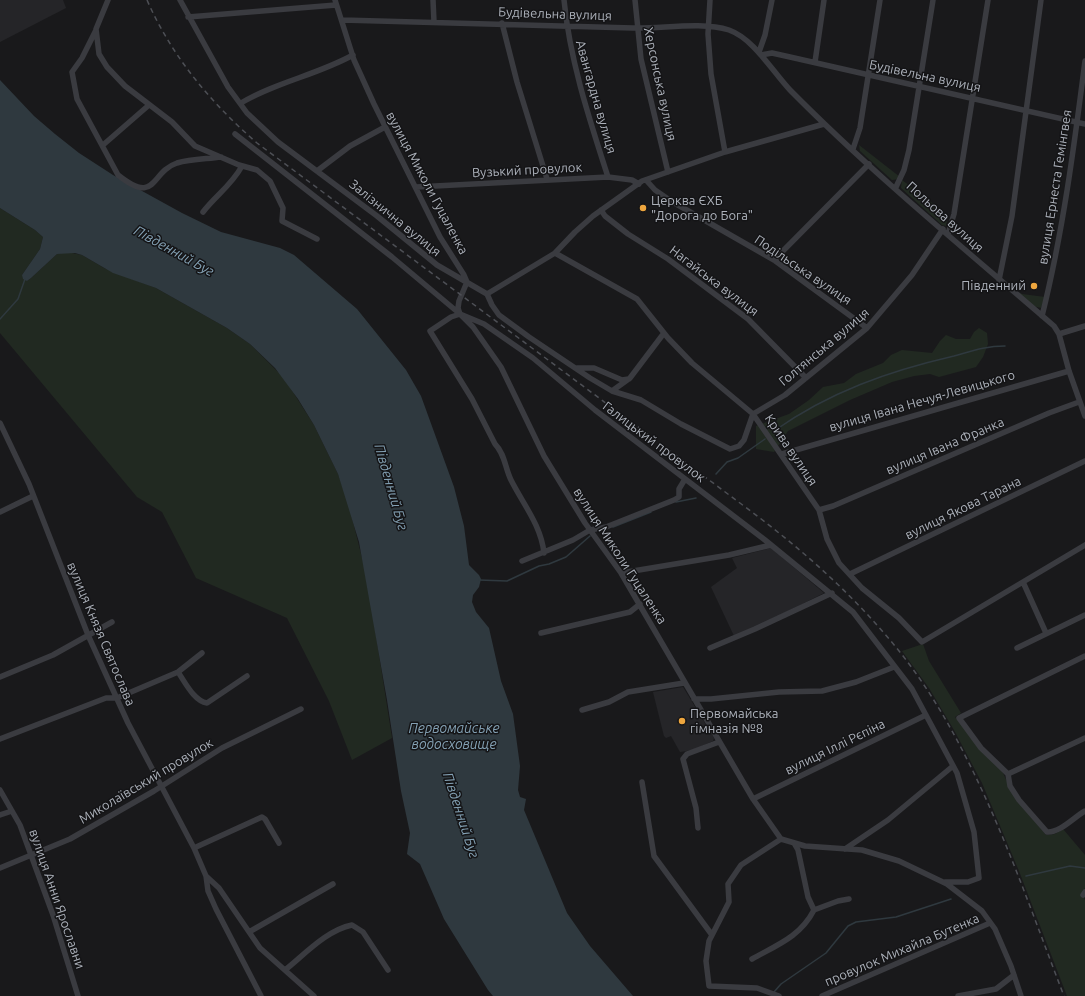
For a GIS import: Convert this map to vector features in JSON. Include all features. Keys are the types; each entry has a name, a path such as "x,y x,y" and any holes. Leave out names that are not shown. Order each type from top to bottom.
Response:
{"street":[{"path":"108,0 82,58 72,72 76,99 103,145 118,175 126,181 142,188 148,188 164,171 176,163 221,157"},
{"name":"Залізнична вулиця","path":"180,0 188,17 228,87 247,113 278,142 377,216 437,265 487,294 492,305 500,314 529,337 612,391 641,400 681,424 730,449 739,446 744,440 753,414"},
{"path":"433,0 434,22"},
{"name":"Авангардна вулиця","path":"564,0 566,24 579,83 608,177"},
{"name":"Херсонська вулиця","path":"635,0 641,59 668,172"},
{"path":"710,0 710,27 708,34 711,74 725,152"},
{"path":"760,54 772,0"},
{"path":"815,62 824,0"},
{"path":"853,149 860,128 880,0"},
{"path":"896,188 904,170 920,86 933,0"},
{"name":"Голтянська вулиця","path":"753,414 785,395 867,328 946,232 954,214 988,0"},
{"path":"999,280 1012,216 1025,110 1041,0"},
{"path":"188,17 335,3"},
{"name":"вулиця Миколи Гуцаленка","path":"335,3 353,55 385,127 440,237 467,282"},
{"name":"Будівельна вулиця","path":"342,20 566,24 637,28 710,27 728,30 738,34 760,54 772,53 815,62 868,75 973,97 1085,124"},
{"path":"502,23 517,82 547,179"},
{"path":"96,29 99,54 107,67 125,86 172,122 195,146 242,166 257,170 270,181 283,208 282,221 317,239"},
{"name":"Польова вулиця","path":"760,54 775,74 824,124 999,280 1054,326 1059,334 1069,371 1085,416"},
{"path":"241,104 259,92 316,73 353,55"},
{"name":"вулиця Ернеста Гемінгвея","path":"1042,316 1052,275 1077,122 1085,61"},
{"path":"103,145 149,105"},
{"path":"487,294 555,253 575,232 601,210 646,180 725,152 824,124"},
{"path":"317,171 350,146 385,127"},
{"path":"235,134 392,256 460,314"},
{"path":"774,260 869,164"},
{"path":"203,212 215,197 230,185 242,166"},
{"name":"Вузький провулок","path":"416,187 608,177 632,180 639,184"},
{"name":"Подільська вулиця","path":"646,180 655,190 671,201 774,260 867,328"},
{"name":"Нагайська вулиця","path":"601,210 605,216 628,234 674,264 748,319 806,378"},
{"name":"Крива вулиця","path":"555,253 636,299 664,333 692,363 753,414 782,454 819,510 830,545 839,563 862,588 899,618 922,642 1023,582"},
{"path":"460,314 458,308 459,301 467,282"},
{"path":"460,314 451,317 430,331 472,398 496,444 501,449 510,479 540,531 544,553"},
{"name":"вулиця Миколи Гуцаленка","path":"460,314 472,327 501,367 544,456 590,530 621,573 719,742 753,798 781,839"},
{"name":"Галицький провулок","path":"460,314 484,324 533,358 595,410 771,545 832,593 853,612 912,689 957,773 974,832 979,878 968,882 943,882"},
{"path":"1059,334 1085,326"},
{"path":"612,391 629,379 664,333"},
{"path":"577,368 594,368 622,380 629,379"},
{"name":"вулиця Івана Нечуя-Левицького","path":"782,454 1069,371"},
{"name":"вулиця Івана Франка","path":"819,510 833,506 1049,413 1080,402"},
{"name":"вулиця Князя Святослава","path":"0,423 33,496 88,635 116,698 160,788 194,848 206,876 208,890 216,908 261,996"},
{"name":"вулиця Якова Тарана","path":"850,574 1085,461"},
{"path":"522,561 573,540 590,530 606,527 674,500 678,496 679,489 684,479"},
{"path":"0,512 33,496"},
{"path":"621,573 729,556 771,545"},
{"path":"1046,633 1023,582 1085,545"},
{"path":"710,648 832,593"},
{"path":"541,633 630,612 640,604"},
{"path":"1017,648 1085,614"},
{"path":"0,677 53,656 112,622"},
{"path":"0,739 106,698 116,698 178,672 202,653"},
{"path":"1085,656 959,718 982,748 1008,774 1010,786 1019,800 1047,832 1052,832 1060,828 1085,811"},
{"path":"694,699 822,690 856,682 894,667"},
{"path":"178,672 196,697 201,702 207,703 247,676"},
{"path":"582,710 609,702 628,692 684,683"},
{"name":"Миколаївський провулок","path":"0,868 70,839 160,788 222,748 302,709"},
{"name":"вулиця Іллі Рєпіна","path":"753,798 926,715"},
{"path":"1008,774 1085,738"},
{"path":"698,828 696,808 683,759 687,754 719,742"},
{"path":"844,849 888,820 953,766"},
{"path":"642,782 654,856 712,935"},
{"name":"вулиця Анни Ярославни","path":"0,790 20,825 53,915 78,996"},
{"path":"0,815 12,811"},
{"path":"194,848 262,817 265,819 279,843"},
{"path":"779,996 757,988 709,986 706,961 712,935 729,902 728,884 741,865 781,839 805,846 862,850 899,861 943,882 982,911 995,929 1021,996"},
{"path":"794,843 798,850 808,897 814,910"},
{"path":"206,876 219,888 260,948 314,996"},
{"path":"249,932 333,884"},
{"path":"752,959 797,934 807,923 814,910 838,901 849,899"},
{"name":"провулок Михайла Бутенка","path":"822,996 990,923"},
{"path":"285,970 318,943 343,927 352,925 363,932 388,970"},
{"path":"958,996 996,989 1014,975"},
{"path":"303,996 308,990"}],"shaded area":[{"path":"0,0 63,0 66,8 0,42"},
{"path":"859,145 900,177 899,179 892,180 860,151"},
{"path":"902,180 948,215 946,226 942,225 901,188"},
{"path":"0,208 35,230 43,237 40,249 22,275 27,281 57,254 67,252 82,255 106,269 156,288 227,328 250,344 284,378 314,425 338,474 348,502 367,578 392,738 352,760 329,701 287,618 196,578 162,512 137,497 0,333"},
{"path":"1016,291 1022,294 1045,297 1041,308 1033,306"},
{"path":"979,328 987,333 988,344 983,357 976,367 939,377 930,374 914,376 892,382 850,400 788,431 774,452 756,449 756,426 789,414 809,400 823,387 844,383 856,374 883,363 891,355 902,350 932,353 946,335 956,339 970,339 974,332"},
{"path":"771,548 824,593 735,638 711,587 737,568 732,558"},
{"path":"923,644 929,661 961,713 955,717 1003,773 1014,796 1046,835 1055,834 1063,829 1085,855 1085,888 1082,894 1085,900 1085,996 1067,996 1019,871 982,783 954,730 929,688 902,651"},
{"name":"Первомайська гімназія №8","path":"683,687 714,738 713,741 693,750 680,752 671,736 666,738 664,736 653,692"}],"water":[{"name":"Первомайське водосховище","path":"0,80 34,116 55,134 79,153 113,175 182,213 221,232 280,248 294,255 357,309 406,370 421,396 454,487 464,526 469,565 481,579 479,587 473,595 472,602 476,612 489,628 501,681 513,714 520,766 518,790 520,797 526,799 524,810 567,913 590,946 633,996 493,996 488,990 444,919 420,864 407,854 410,833 401,791 387,700 359,542 338,474 314,425 298,399 275,368 250,344 227,328 156,288 113,273 82,255 75,253 57,254 27,281 23,279 22,275 40,249 43,237 35,230 0,208"}],"waterway":[{"path":"0,319 18,299 25,279"},
{"path":"774,431 816,405 860,384 906,369 979,349 1005,346"},
{"path":"716,474 727,462 738,458 765,439"},
{"path":"676,502 696,498"},
{"path":"613,527 651,512"},
{"path":"599,532 606,530"},
{"path":"479,580 507,581 539,566 549,564 566,557 590,536"},
{"path":"1026,876 1070,866 1085,868"},
{"path":"774,992 781,984 826,953 848,926 856,922 896,917 951,899"}],"railway":[{"path":"147,0 168,41 194,78 224,112 257,143 752,512 828,575 879,627 923,684 949,725 972,769 1012,860 1064,996"}],"place":[{"name":"Церква ЄХБ \"Дорога до Бога\"","path":"643,208"},
{"name":"Південний","path":"1034,286"},
{"name":"Первомайська гімназія №8","path":"682,721"}],"water label":[{"name":"Південний Буг","path":"174,251"},
{"name":"Південний Буг","path":"391,487"},
{"name":"Південний Буг","path":"461,815"}]}
